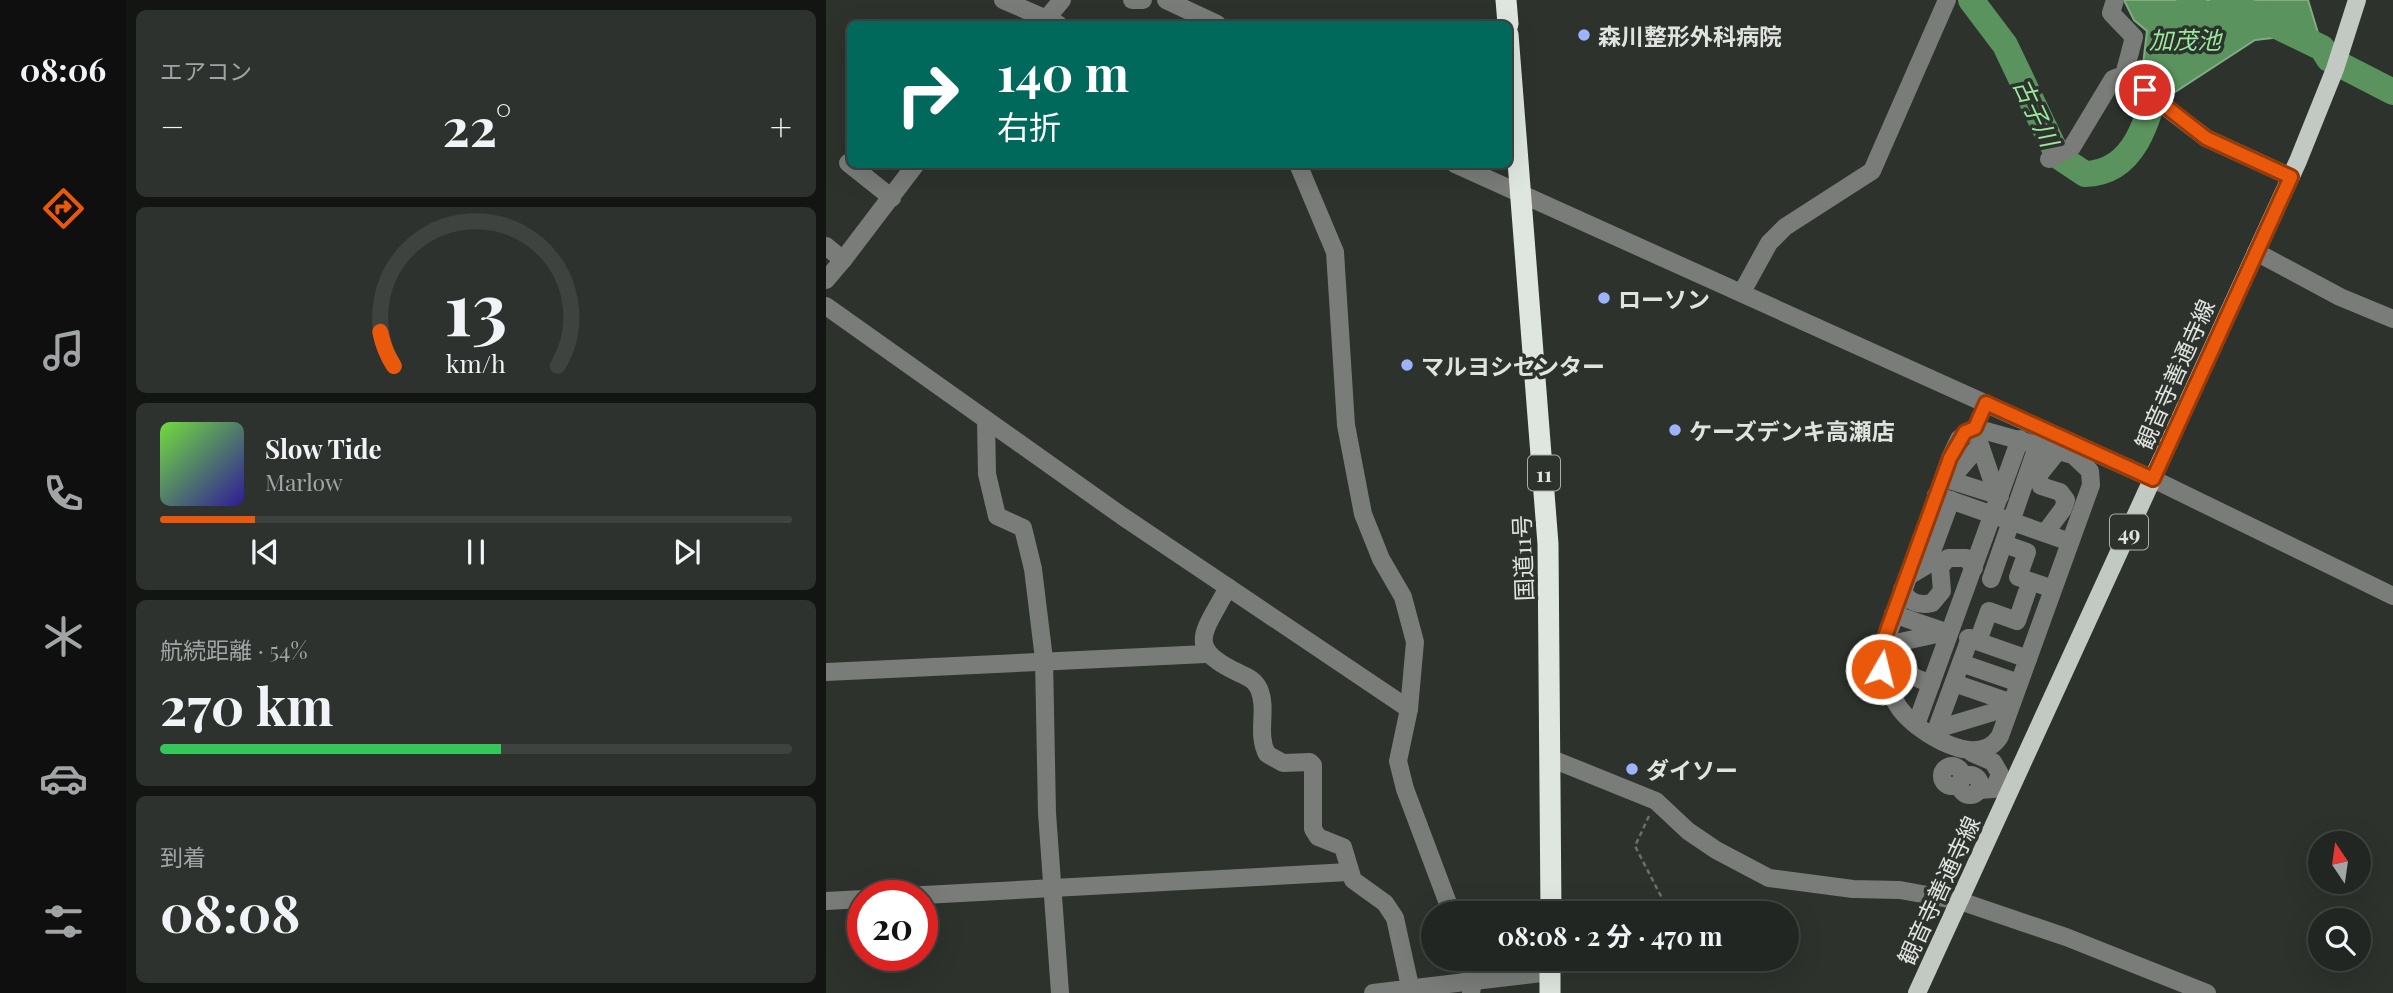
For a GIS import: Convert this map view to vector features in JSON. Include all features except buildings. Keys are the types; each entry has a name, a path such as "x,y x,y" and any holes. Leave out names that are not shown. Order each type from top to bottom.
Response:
{"highway":[{"path":"1506,0 1508,21"},
{"name":"国道11号","path":"1512,87 1542,439 1550,620 1551,901"}],"main road":[{"name":"観音寺善通寺線","path":"1917,993 2291,177 2337,63 2357,0"}],"street":[{"path":"1003,0 1045,21"},
{"path":"1050,21 1062,0"},
{"path":"1132,0 1143,0"},
{"path":"1166,0 1211,21"},
{"path":"1742,292 1769,243 1785,227 1872,171 1947,0"},
{"path":"2115,0 2111,13 2134,37 2124,75"},
{"path":"2049,159 2072,147 2113,79 2124,75"},
{"path":"2124,75 2206,138 2291,177"},
{"path":"854,168 892,198"},
{"path":"826,280 913,168"},
{"path":"1300,168 1335,252 1346,425 1363,514 1381,559 1403,597 1415,642 1409,709 1398,761 1405,789 1447,901"},
{"path":"1464,168 2153,479 2393,596"},
{"path":"826,246 843,260"},
{"path":"2256,252 2340,297 2393,319"},
{"path":"826,306 986,420 1409,709"},
{"path":"1975,428 1986,403"},
{"path":"986,420 987,474 997,516 1023,528 1032,569 1044,659 1060,993"},
{"path":"1904,583 1927,565 1947,539 1944,498 1946,479 1959,439 1965,432 1975,428 2058,450 2083,462 2090,471 2091,485 1996,744 1989,750 1967,751"},
{"path":"1916,725 2020,439"},
{"path":"1991,579 2038,444"},
{"path":"1946,479 1980,445 1999,496"},
{"path":"2045,533 2063,509 2066,500 2060,492 2041,486 2038,476 2058,450"},
{"path":"1946,479 1974,482 1999,496"},
{"path":"1944,498 2070,542"},
{"path":"1944,498 1904,583 1881,654 1895,701 1916,725 1993,762 2000,774 1994,789 1964,793 1959,774 1967,751"},
{"path":"2004,544 2027,552 2018,577 2051,595"},
{"path":"1904,583 1910,600 1921,604 1932,603 1942,591 1940,568 1948,558 1966,558 1974,570 1991,579 2027,592 2051,595"},
{"path":"1228,587 1204,636 1206,654 1216,663 1254,681 1259,687 1261,732 1266,754 1283,763 1310,761 1313,765 1313,829 1318,837 1343,847 1349,872 1357,885 1385,903 1395,918 1411,991"},
{"path":"1936,733 1961,663 1989,611 2017,621 2027,592"},
{"path":"1893,614 2028,659"},
{"path":"1881,654 1914,639 1949,632"},
{"path":"826,672 1044,659 1206,654"},
{"path":"1881,654 1931,684"},
{"path":"1961,663 1987,678 2011,705"},
{"path":"1954,683 1987,678 2019,683"},
{"path":"1936,733 2011,705"},
{"path":"1552,759 1657,802 1688,831 1716,850 1769,878 1853,890 1900,890 1960,901 2066,937 2207,993"},
{"path":"938,894 1349,872"},
{"path":"826,901 847,900"},
{"path":"1373,993 1472,987 1550,975"}],"path":[{"path":"1657,802 1635,846 1663,900"}],"water":[{"name":"加茂池","path":"2124,0 2308,0 2318,33 2255,40 2175,92 2142,73 2147,31 2134,20"}],"waterway":[{"name":"古子川","path":"1971,0 2005,45 2058,156 2085,174 2106,170 2122,160 2134,145 2151,107 2169,41 2193,0"},
{"name":"古子川","path":"2223,0 2322,48 2329,59 2393,92"}],"place":[{"name":"森川整形外科病院","path":"1584,35"},
{"name":"ローソン","path":"1604,298"},
{"name":"マルヨシセンター","path":"1407,365"},
{"name":"ケーズデンキ高瀬店","path":"1675,430"},
{"name":"ダイソー","path":"1632,769"}],"route":[{"path":"1881,669 1879,660 1883,642 1950,458 1959,439 1965,432 1975,428 1986,403 2153,479 2291,177 2206,138 2145,90"}]}
